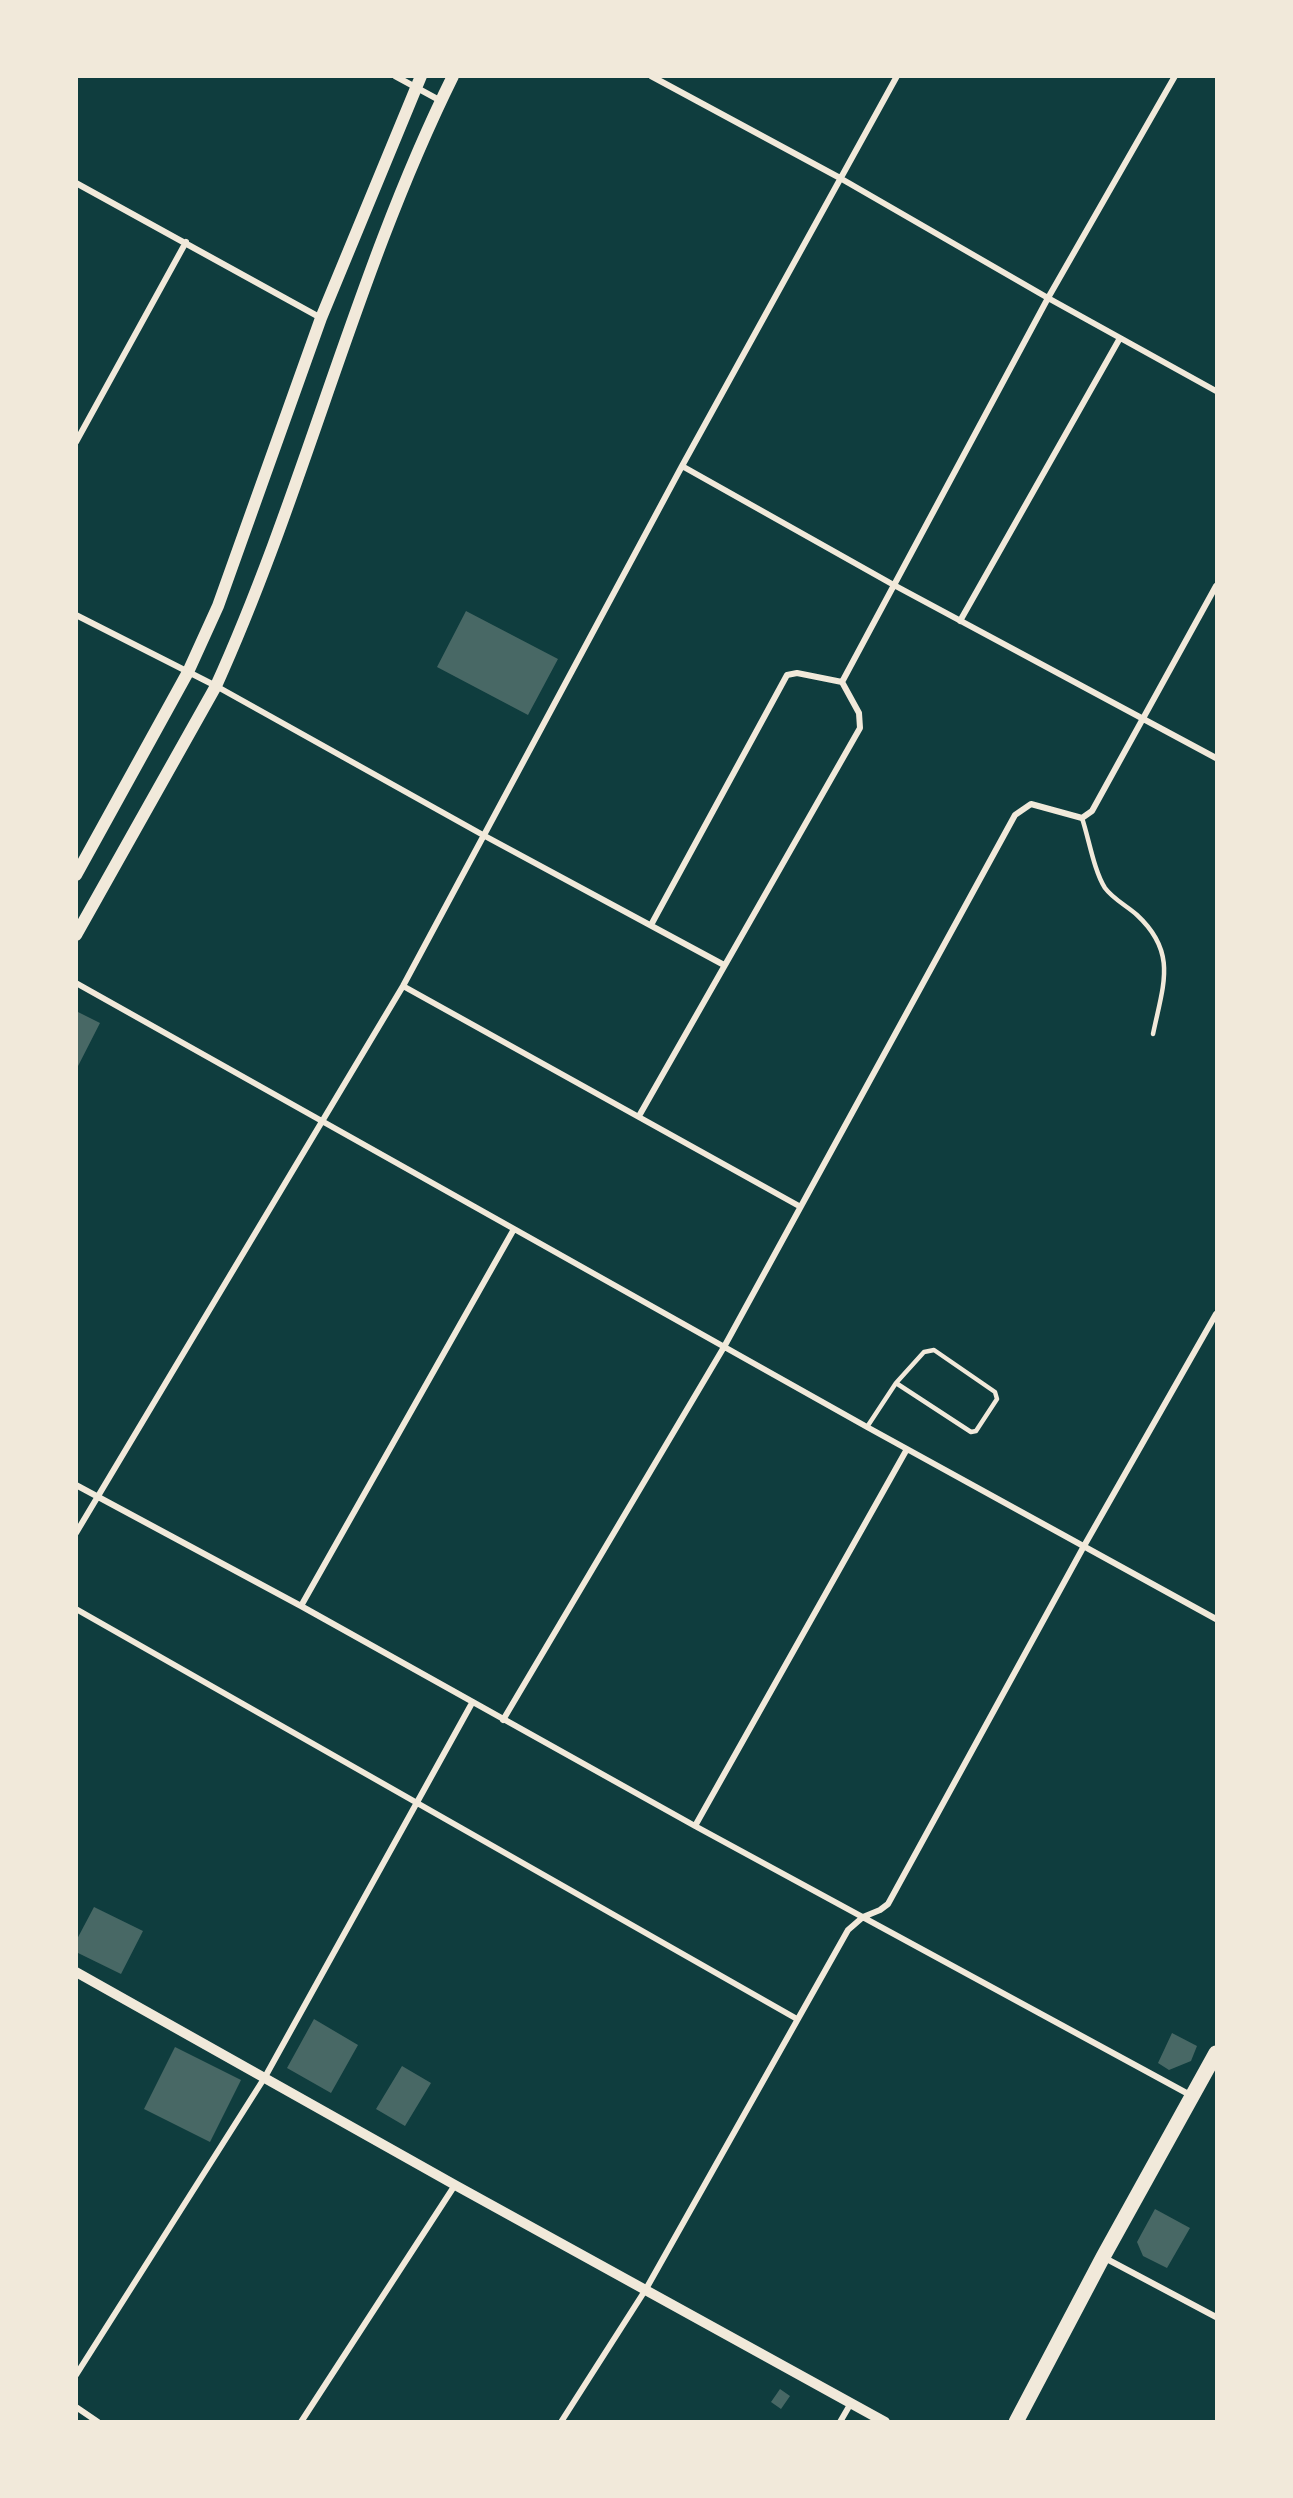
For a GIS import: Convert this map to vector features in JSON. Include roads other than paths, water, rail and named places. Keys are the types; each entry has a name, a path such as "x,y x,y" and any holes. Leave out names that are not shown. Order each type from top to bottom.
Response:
{"main road":[{"path":"76,935 216,686 233,648 286,511 389,223 453,76"},
{"path":"76,875 188,672 222,595 321,318 418,82"},
{"path":"1016,2421 1103,2257 1216,2053"}],"street":[{"path":"395,76 418,82 441,101"},
{"path":"651,76 840,178 1048,298 1216,391"},
{"path":"76,1533 404,986 682,466 897,76"},
{"path":"842,682 892,584 1048,298 1175,76"},
{"path":"76,183 321,318"},
{"path":"76,442 186,242"},
{"path":"960,621 1120,338"},
{"path":"682,466 892,584 1216,758"},
{"path":"503,1720 724,1347 799,1206 1016,815 1031,804 1082,818 1092,811 1216,586"},
{"path":"76,615 216,686 483,835 724,965"},
{"path":"639,1116 860,728 860,713 842,682 797,673 787,675 651,925"},
{"path":"76,983 867,1427 1216,1619"},
{"path":"404,986 799,1206"},
{"path":"301,1606 514,1229"},
{"path":"561,2421 646,2289 848,1930 863,1917 888,1904 1084,1546 1216,1314"},
{"path":"695,1826 907,1449"},
{"path":"76,1485 301,1606 695,1826 1192,2096"},
{"path":"76,1609 797,2019"},
{"path":"76,2375 265,2077 472,1703"},
{"path":"76,1972 455,2185 885,2421"},
{"path":"301,2421 455,2185"},
{"path":"1103,2257 1216,2317"},
{"path":"840,2421 852,2403"},
{"path":"76,2408 98,2421"}],"lane":[{"path":"1082,818 1099,876 1106,890 1136,914 1155,934 1164,953 1164,979 1153,1034"},
{"path":"867,1427 896,1383 924,1352 934,1350 995,1392 998,1399 976,1431 971,1432 896,1383"}]}
